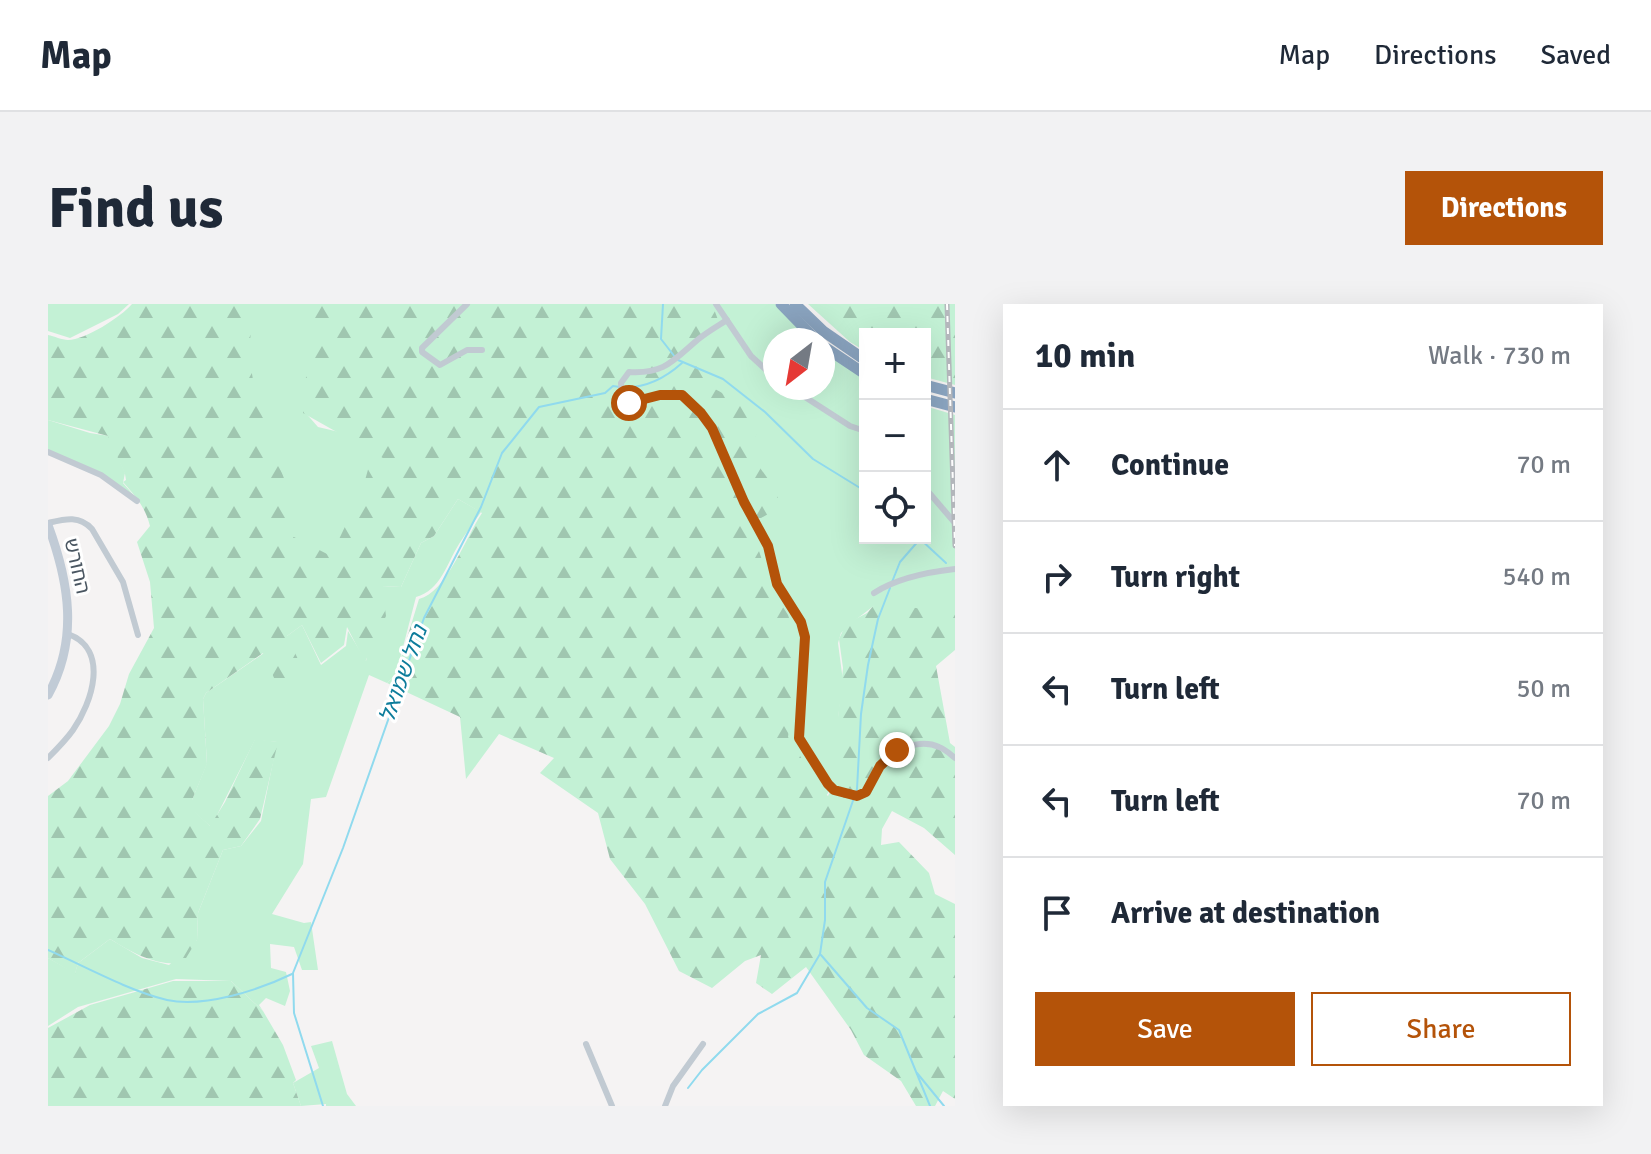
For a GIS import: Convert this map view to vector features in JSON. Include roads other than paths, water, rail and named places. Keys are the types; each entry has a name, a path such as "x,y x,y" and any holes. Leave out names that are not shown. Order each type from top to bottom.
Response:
{"highway":[{"path":"781,304 804,328"},
{"path":"795,304 823,331 859,356"},
{"path":"835,354 859,370"},
{"path":"931,387 955,393"},
{"path":"929,400 955,407"}],"street":[{"path":"467,304 437,331 422,352 440,365 467,350 482,350"},
{"path":"716,304 751,356 763,367"},
{"path":"727,320 669,365 652,371 629,372 621,383 622,400 629,403 660,395 682,395 712,428 744,502 768,546 777,584 801,622 805,637 799,738 828,784 834,790 857,796 866,792 880,766 897,750 917,745 938,746 955,758"},
{"path":"810,400 859,429"},
{"path":"48,452 101,475 137,501"},
{"path":"931,495 955,523"},
{"path":"48,524 75,519 87,523 92,529 123,582 138,635"},
{"name":"החורש","path":"48,524 61,563 69,616 60,668 48,695"},
{"path":"874,593 887,584 955,569"},
{"path":"48,758 74,730 87,706 92,687 91,654 82,642 68,634"},
{"path":"586,1044 612,1106"},
{"path":"665,1106 673,1086 703,1044"}],"waterway":[{"path":"663,304 661,339 675,357"},
{"path":"678,360 723,379 765,412 813,459 859,487"},
{"name":"נחל שמואל","path":"323,1106 294,1013 293,973 343,848 424,618 481,507 502,453 539,407 605,393 613,386 632,387 650,383 682,363"},
{"path":"892,582 900,562 916,544"},
{"path":"925,544 946,563"},
{"path":"688,1088 758,1014 797,993 820,954 825,920 825,882 857,789 861,714 868,665 878,619 890,588"},
{"path":"48,950 137,991 182,1002 231,996 292,974"},
{"path":"821,955 867,1008 899,1030 930,1106"},
{"path":"917,1073 944,1106"}],"railway":[{"path":"947,304 955,546"}]}
